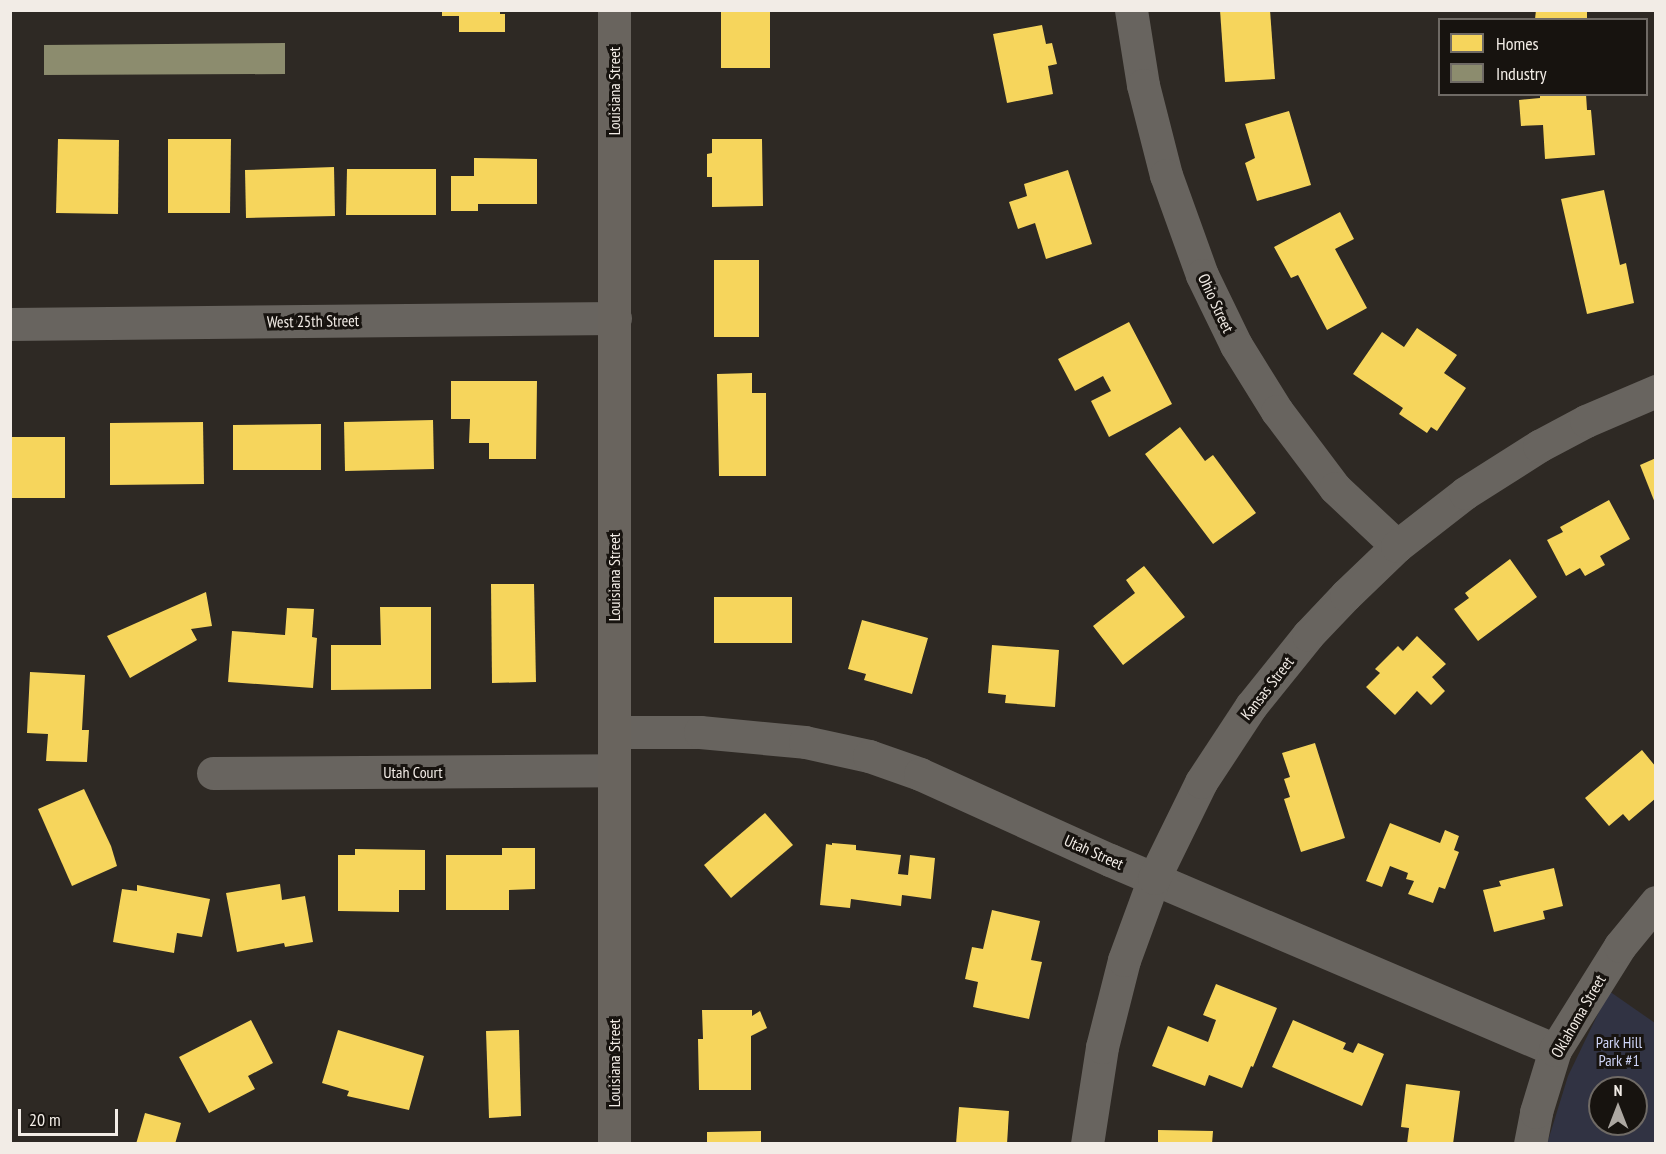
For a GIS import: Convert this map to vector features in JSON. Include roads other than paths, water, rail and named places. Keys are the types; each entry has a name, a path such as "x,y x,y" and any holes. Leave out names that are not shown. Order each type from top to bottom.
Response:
{"main road":[{"name":"Louisiana Street","path":"614,10 614,1143"}],"street":[{"name":"Ohio Street","path":"1131,10 1143,85 1166,175 1202,275 1236,345 1277,411 1335,488 1397,546"},
{"name":"West 25th Street","path":"10,324 615,318"},
{"name":"Kansas Street","path":"1087,1143 1102,1047 1124,960 1154,878 1201,782 1251,706 1316,627 1397,546 1465,493 1539,446 1586,421 1656,391"},
{"name":"Utah Street","path":"614,732 700,732 749,735 805,742 869,756 920,774 1154,878 1555,1050"},
{"name":"Utah Court","path":"213,773 614,770"},
{"name":"Oklahoma Street","path":"1530,1143 1536,1113 1555,1050 1620,946 1656,902"}],"park label":[{"name":"Park Hill Park #1","path":"1619,1051"}]}
